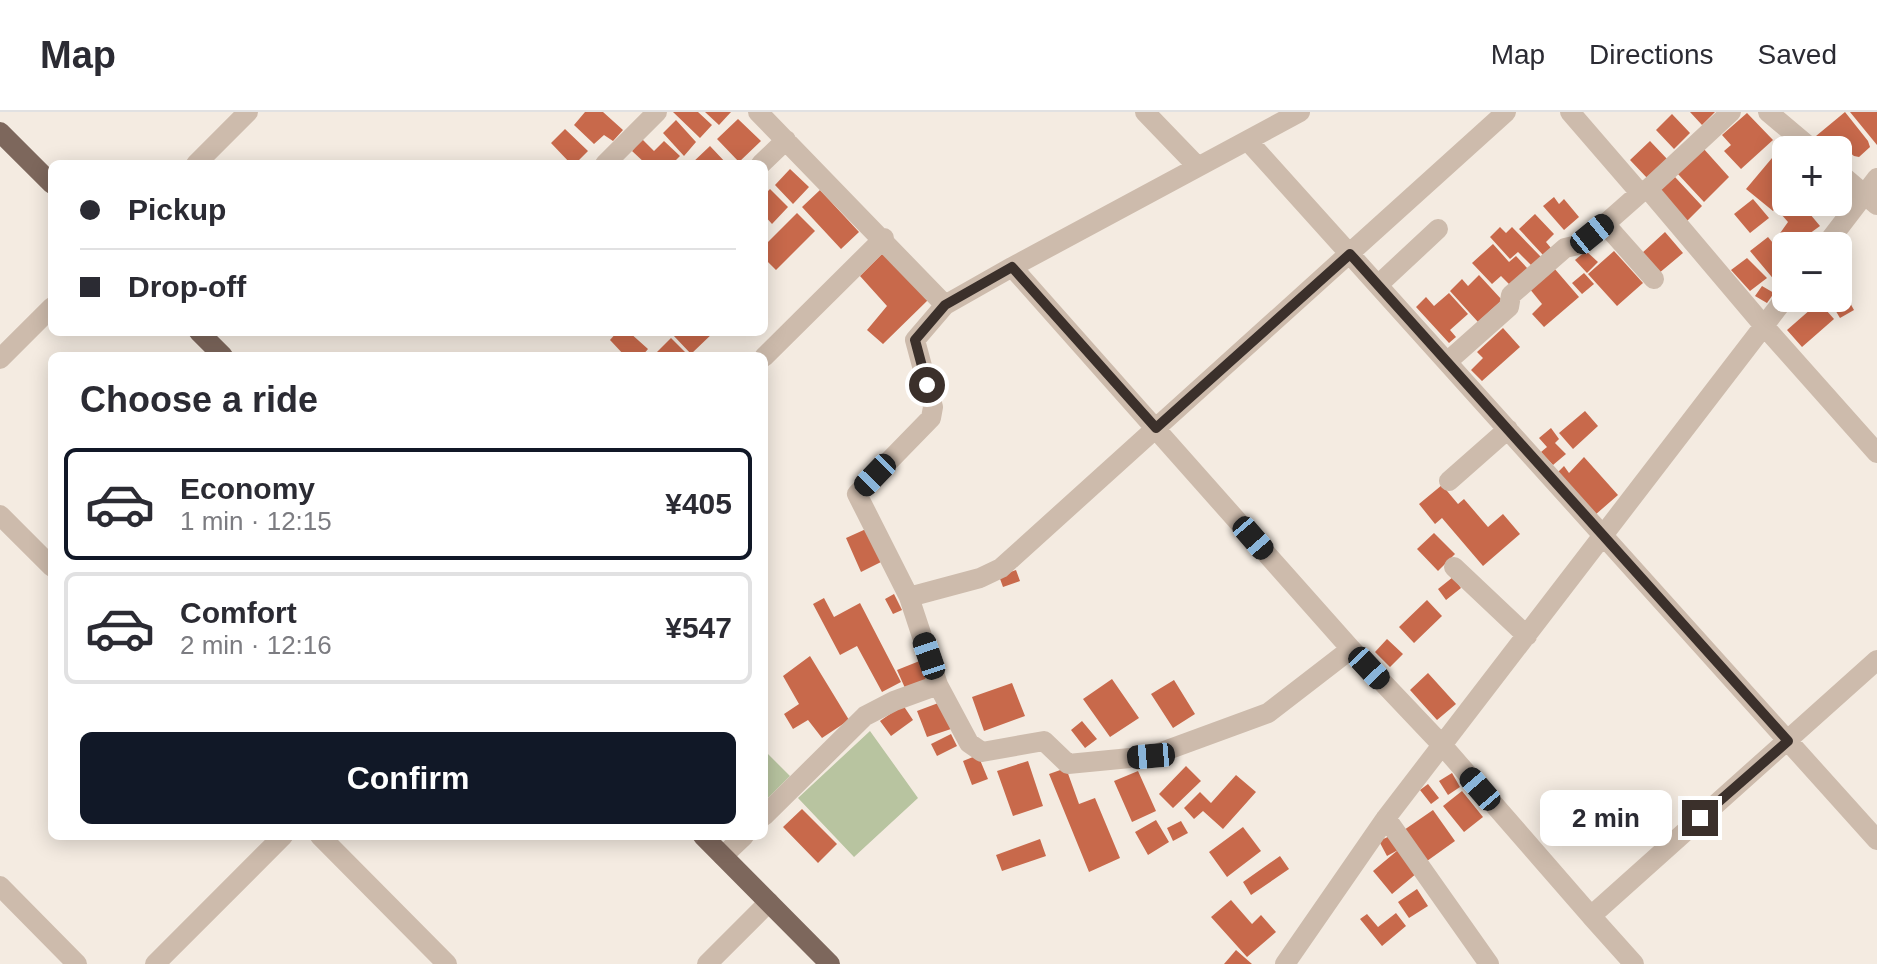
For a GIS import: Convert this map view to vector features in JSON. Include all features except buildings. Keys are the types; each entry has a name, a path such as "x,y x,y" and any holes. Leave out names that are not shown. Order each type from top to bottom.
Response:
{"main road":[{"path":"0,132 48,180"},
{"path":"203,336 219,352"},
{"path":"707,840 830,964"}],"street":[{"path":"200,160 248,112"},
{"path":"609,160 657,112"},
{"path":"758,112 884,238 945,305"},
{"path":"1145,112 1198,167"},
{"path":"1300,112 945,305 915,340 933,407 931,418 857,494 909,597 938,685 969,743 982,752 1044,741 1068,764 1151,756 1268,713 1351,649"},
{"path":"909,597 980,578 1001,568 1506,112"},
{"path":"1570,112 1877,453"},
{"path":"1447,362 1509,307 1511,295 1554,257 1565,248 1578,245 1605,224 1731,112"},
{"path":"1768,112 1796,136"},
{"path":"765,160 786,140"},
{"path":"1248,141 1877,840"},
{"path":"1837,232 1873,192 1852,180"},
{"path":"1605,224 1654,279"},
{"path":"1378,285 1438,229"},
{"path":"768,353 884,238"},
{"path":"1012,267 1351,649 1443,746 1634,964"},
{"path":"0,359 48,311"},
{"path":"1294,960 1386,818 1775,312"},
{"path":"1449,481 1508,429"},
{"path":"0,515 48,563"},
{"path":"1454,567 1527,636"},
{"path":"1591,916 1877,660"},
{"path":"768,812 865,716 894,701 938,685"},
{"path":"1386,818 1482,961"},
{"path":"155,964 279,840"},
{"path":"324,840 447,964"},
{"path":"723,856 740,840"},
{"path":"0,886 77,964"},
{"path":"707,964 769,902"}],"green space":[{"path":"870,731 918,798 854,857 798,798"},
{"path":"768,754 790,776 768,798"}],"route":[{"path":"927,385 915,340 945,305 1012,267 1156,428 1350,254 1788,741 1700,818"}]}
